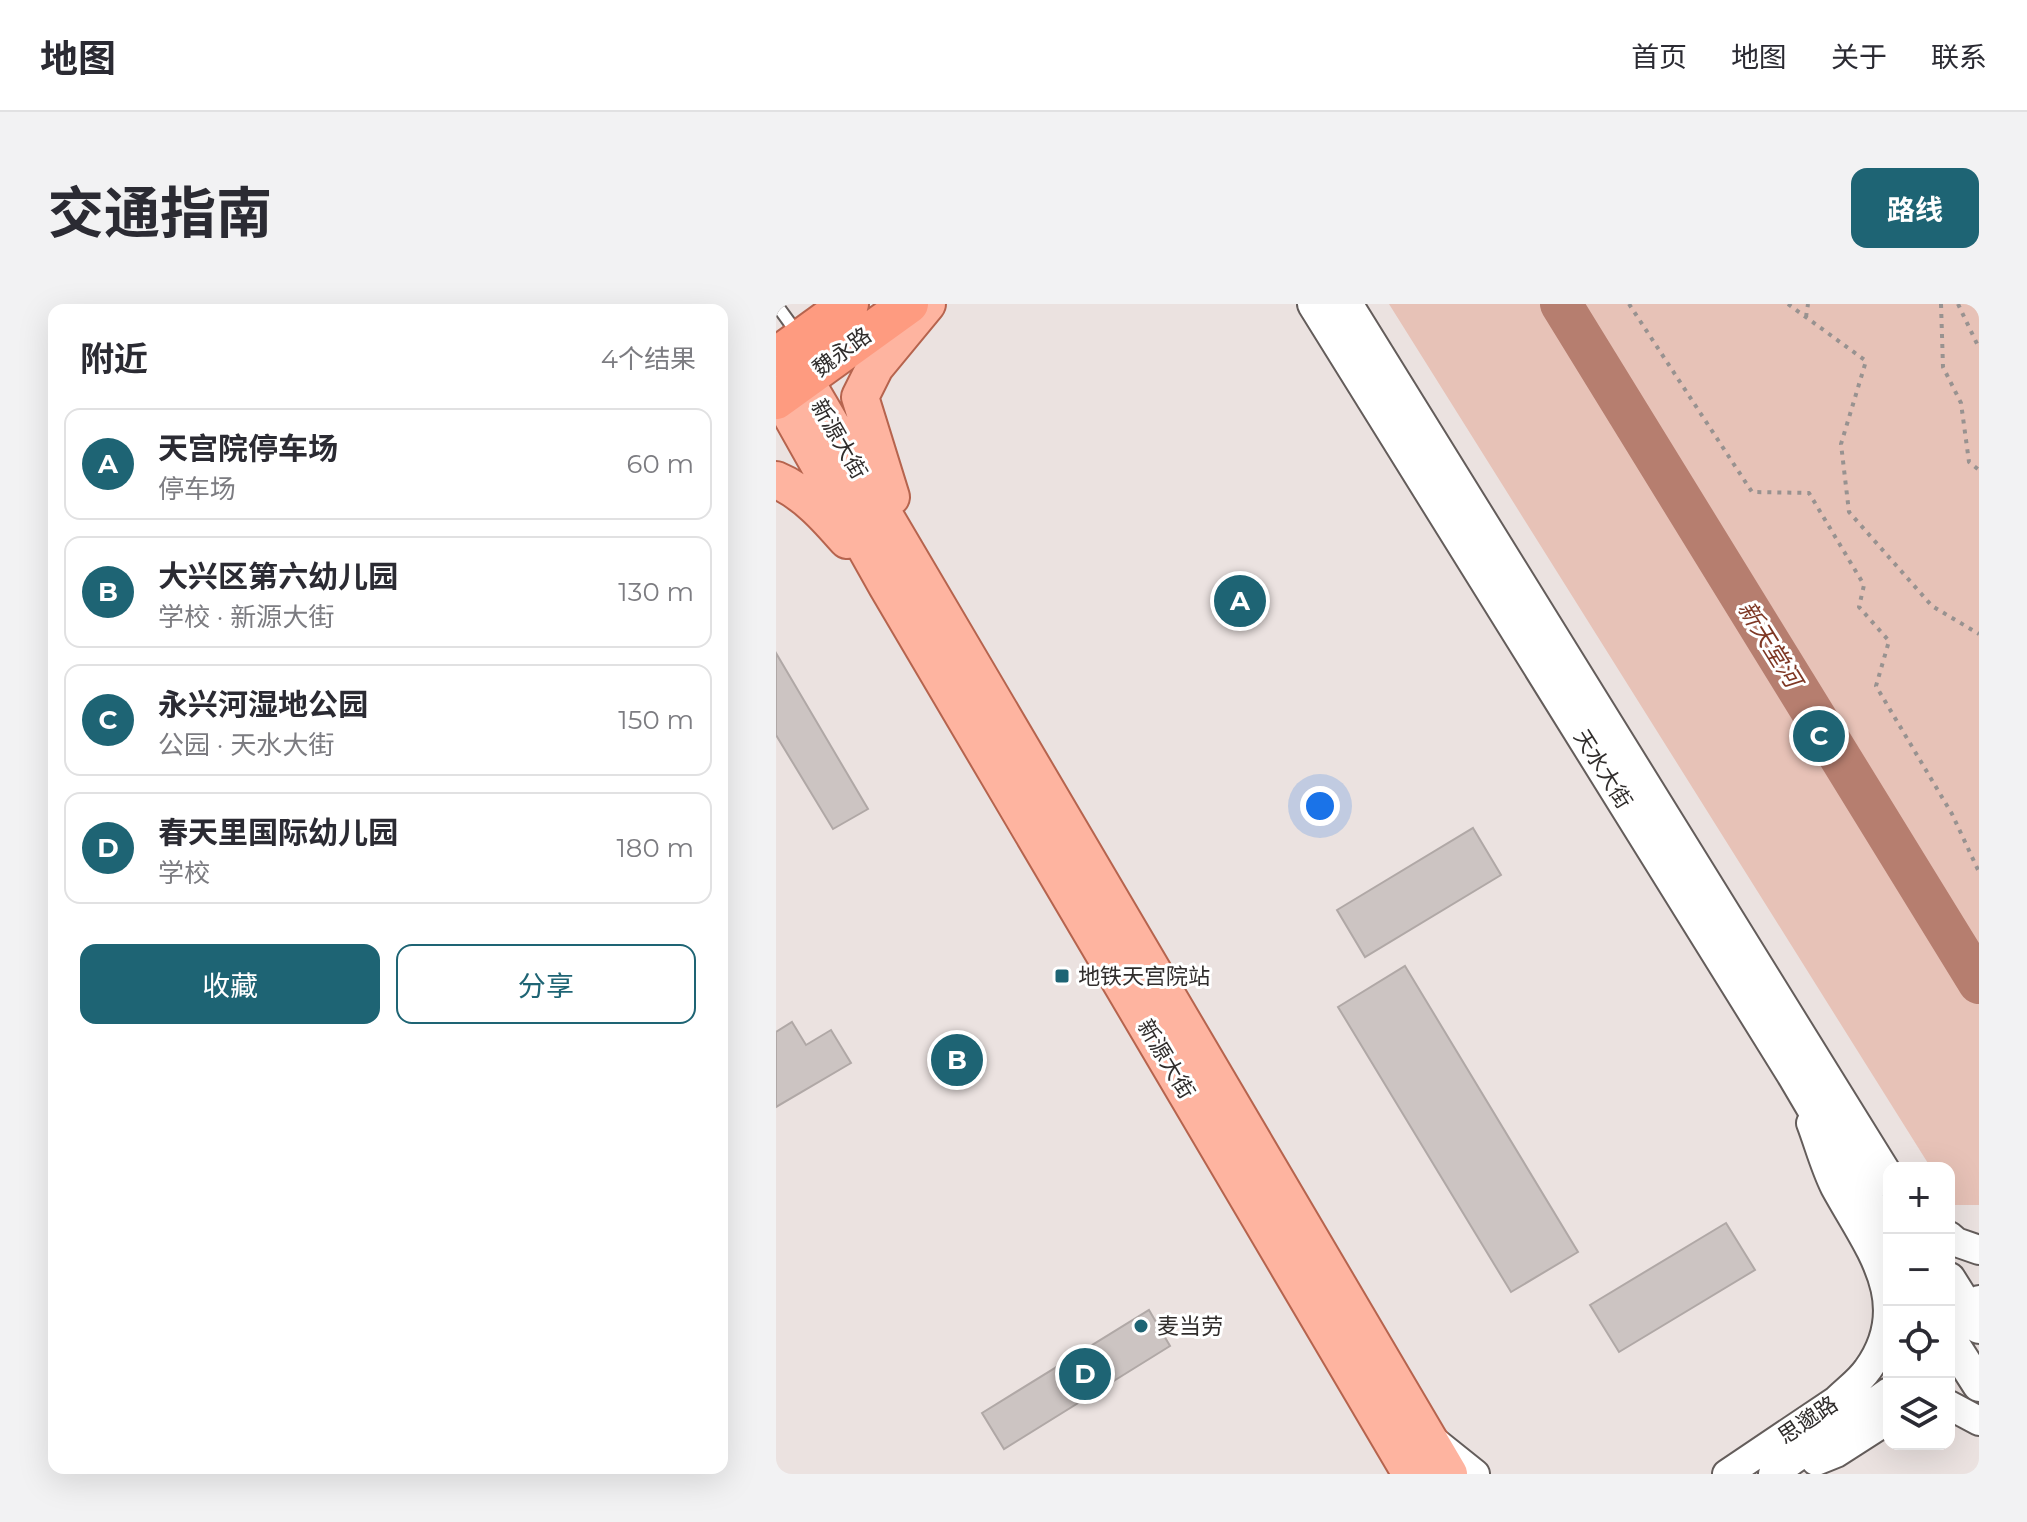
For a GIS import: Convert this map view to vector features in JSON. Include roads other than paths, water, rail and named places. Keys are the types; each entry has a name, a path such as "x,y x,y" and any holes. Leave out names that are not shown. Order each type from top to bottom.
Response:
{"highway":[{"name":"魏永路","path":"783,378 849,304"},
{"name":"魏永路","path":"783,378 909,304"}],"main road":[{"path":"902,578 860,397 875,367 927,304"},
{"name":"天水大街","path":"1314,304 1793,1074 1887,1234"},
{"name":"天水大街","path":"1346,304 1883,1170"},
{"name":"新源大街","path":"783,378 1449,1474"},
{"path":"776,480 791,486 902,578"},
{"name":"新源大街","path":"902,578 1411,1474"},
{"path":"1955,1300 1979,1385"}],"street":[{"path":"1793,1074 1833,1184 1877,1260 1887,1294 1888,1321 1880,1346 1868,1370 1837,1400"},
{"path":"1955,1241 1979,1250"},
{"name":"思邈路","path":"1763,1465 1837,1400 1883,1368"},
{"name":"思邈路","path":"1727,1474 1763,1465 1883,1395"},
{"path":"1955,1408 1979,1421"},
{"path":"1781,1474 1836,1453 1883,1423"},
{"path":"1384,1429 1393,1474"},
{"path":"1426,1434 1475,1474"},
{"path":"1716,1474 1763,1465"}],"lane":[{"path":"776,304 792,326 783,378"}],"waterway":[{"name":"新天堂河","path":"1561,304 1979,983"}],"place":[{"name":"天宫院停车场","path":"1240,601"},
{"name":"永兴河湿地公园","path":"1819,736"},
{"name":"地铁天宫院站","path":"1062,976"},
{"name":"大兴区第六幼儿园","path":"957,1060"},
{"name":"麦当劳","path":"1141,1326"},
{"name":"春天里国际幼儿园","path":"1085,1374"}]}
